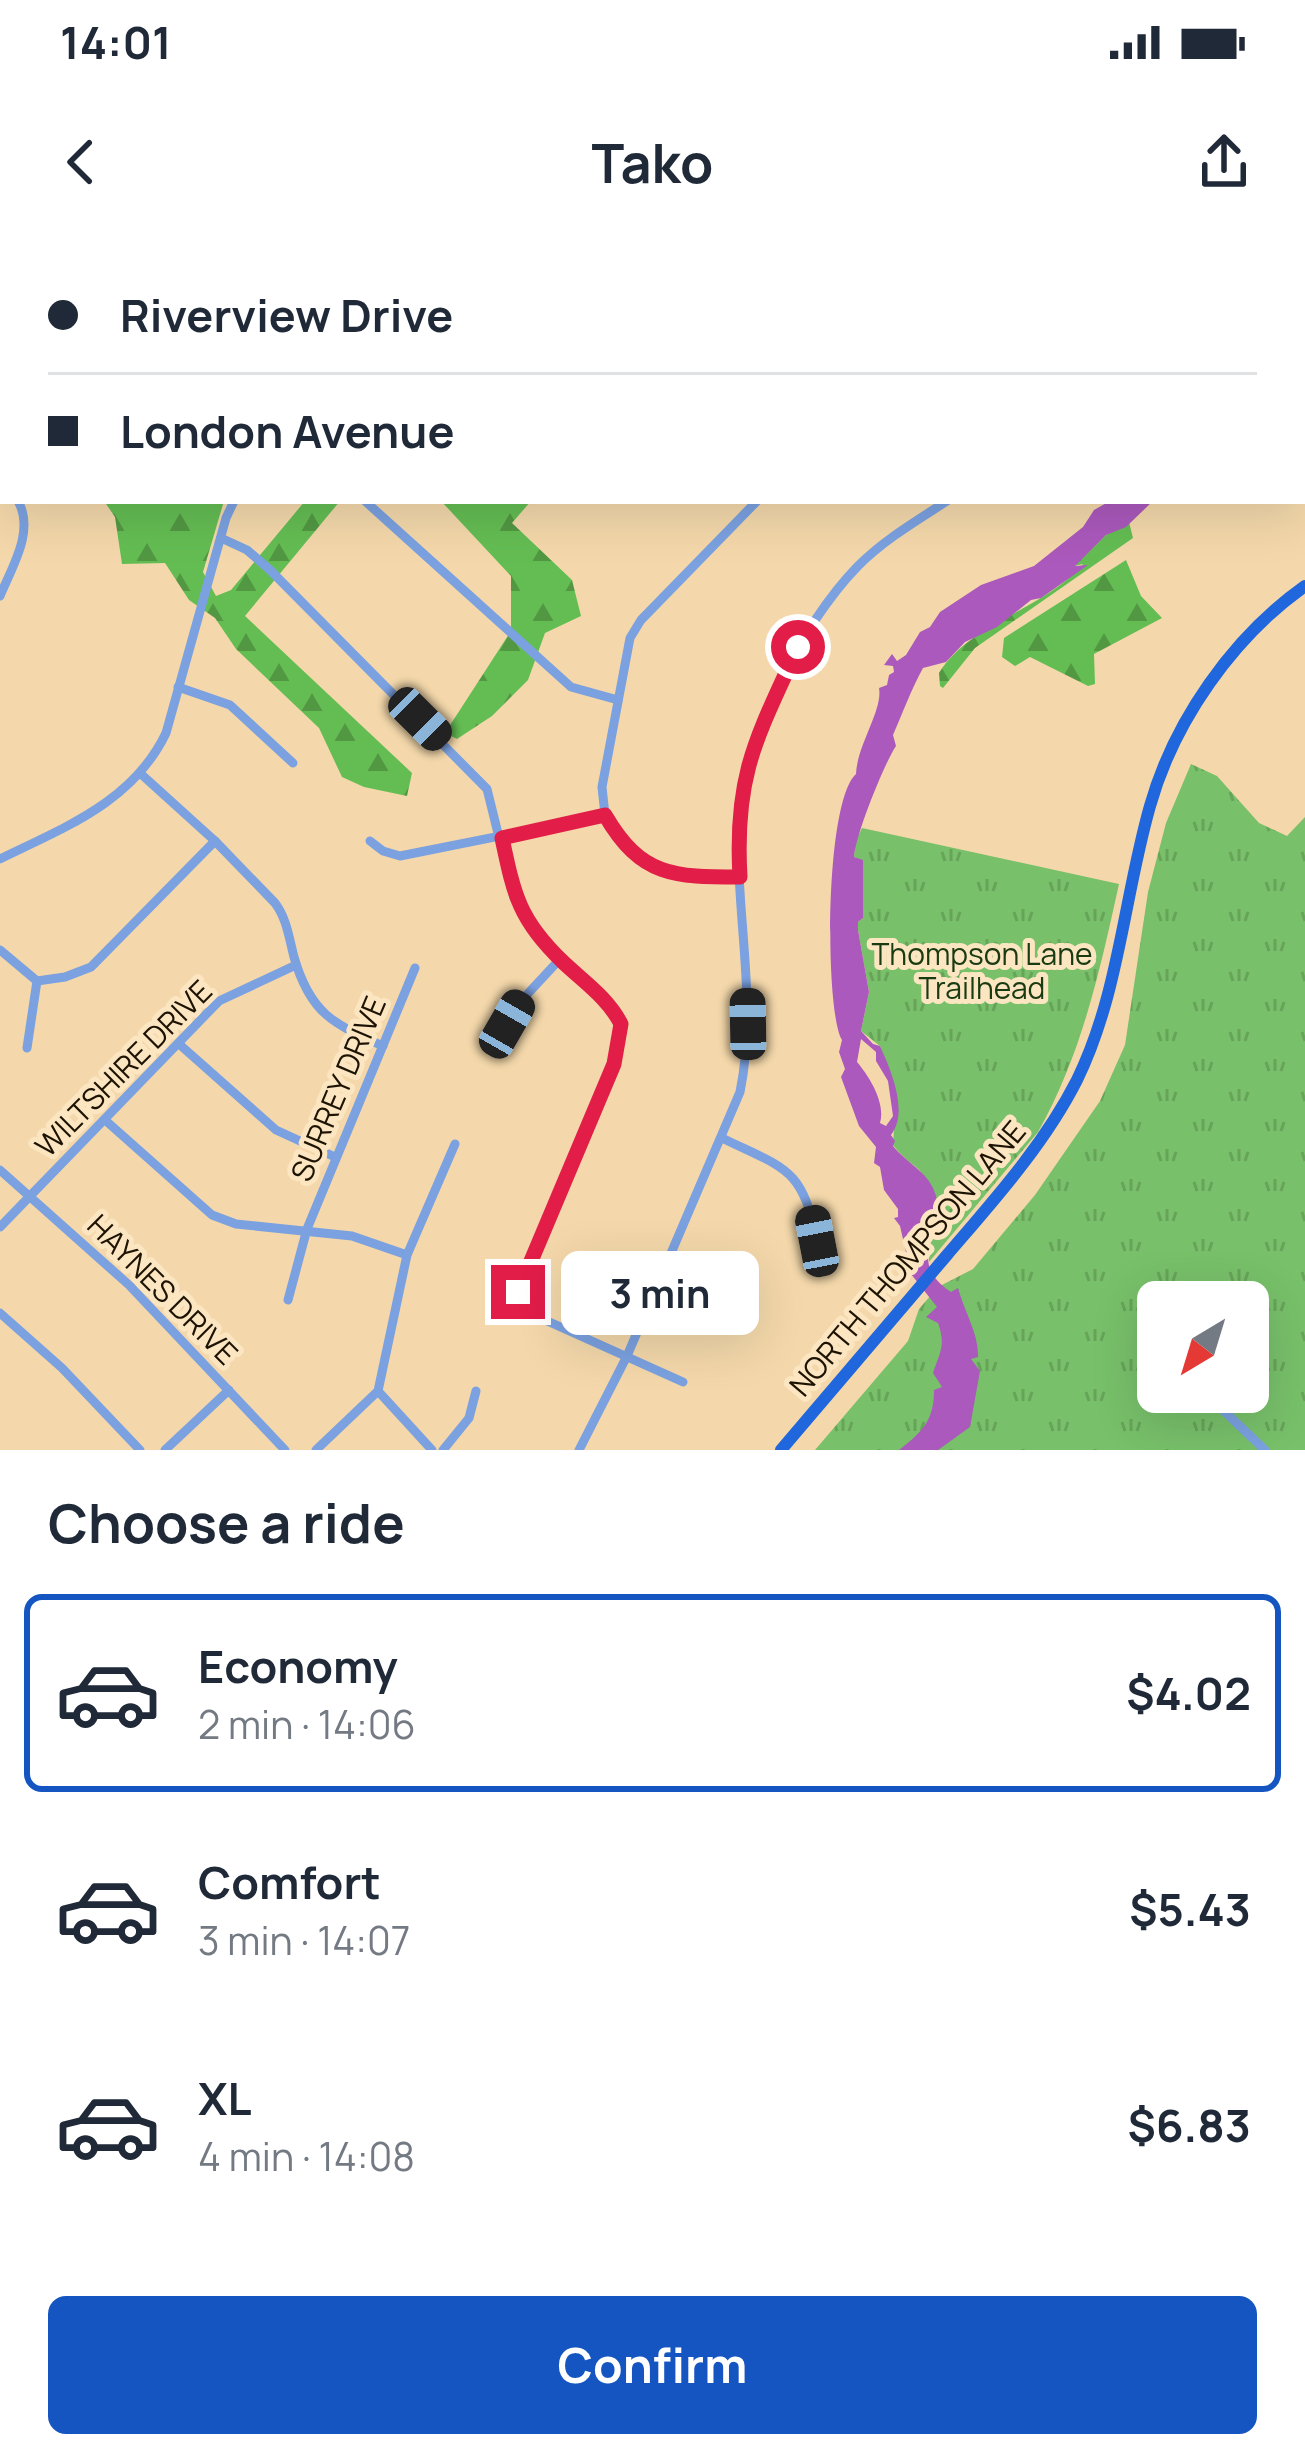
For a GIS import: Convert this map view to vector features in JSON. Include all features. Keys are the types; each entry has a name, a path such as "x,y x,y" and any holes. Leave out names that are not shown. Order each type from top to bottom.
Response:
{"main road":[{"name":"NORTH THOMPSON LANE","path":"781,1450 1037,1146 1078,1078 1104,1006 1150,805 1172,748 1227,662 1305,586"}],"street":[{"path":"0,596 23,540 26,522 19,504"},
{"path":"0,860 107,805 141,774 166,733 233,504"},
{"path":"368,504 580,692 618,700"},
{"path":"740,877 694,877 656,869 621,843 605,815 602,787 624,657 641,620 754,504"},
{"path":"579,1450 627,1356 740,1092 748,1051 737,831 745,772 798,647 822,608 887,541 942,504"},
{"path":"221,538 247,550 270,570 487,789 514,898 535,931 615,1012 621,1024 614,1064 518,1292 519,1302 525,1311 683,1382"},
{"path":"178,687 230,706 293,763"},
{"path":"141,774 257,882 283,914 296,965 326,1019 383,1046"},
{"path":"370,841 400,856 605,815"},
{"path":"0,950 37,981 91,967 215,841"},
{"path":"498,1048 521,1001 560,959"},
{"name":"WILTSHIRE DRIVE","path":"0,1227 219,1001 296,965"},
{"name":"SURREY DRIVE","path":"288,1300 307,1229 415,968"},
{"path":"27,1048 37,981"},
{"path":"179,1045 276,1130 335,1157"},
{"path":"105,1120 212,1215 236,1224 365,1239 406,1255"},
{"path":"722,1138 788,1171 802,1186 817,1241"},
{"path":"316,1450 378,1391 406,1255 455,1144"},
{"name":"HAYNES DRIVE","path":"0,1170 129,1285 285,1450"},
{"path":"0,1313 62,1368 140,1450"},
{"path":"165,1450 229,1390"},
{"path":"378,1391 432,1450"},
{"path":"443,1450 470,1418 476,1391"},
{"path":"1226,1413 1265,1450"}],"green space":[{"path":"106,504 223,504 203,572 216,596 231,590 303,504 338,504 245,616 412,773 407,796 342,777 319,728 236,649 215,618 189,600 165,563 122,564 115,517"},
{"path":"444,504 528,504 512,523 572,580 581,616 545,633 528,680 492,716 457,739 445,733 511,631 511,576"},
{"path":"1129,522 1133,538 975,648 940,686 939,673 970,641 1067,580 1083,564 1074,566 1106,535"},
{"path":"1126,560 1141,596 1162,618 1094,654 1095,684 1088,686 1030,657 1015,666 1002,657 1004,638"},
{"path":"1191,764 1217,776 1259,823 1287,836 1305,817 1305,1450 815,1450 908,1341 919,1309 938,1287 973,1269 1035,1195 1100,1101 1125,1045 1148,892 1166,823"},
{"name":"Thompson Lane Trailhead","path":"862,828 1119,884 1088,1011 1067,1072 1038,1132 929,1262 934,1199 921,1172 893,1145 896,1095 892,1079 880,1046 861,1031 869,992 858,930 863,918 863,861 854,857"}],"shaded area":[{"path":"1105,504 1150,504 1126,527 1106,535 1075,566 1088,565 997,627 965,642 946,662 923,668 893,735 896,746 871,800 854,857 863,860 863,918 858,930 869,992 861,1031 880,1046 893,1079 898,1115 891,1135 893,1146 923,1174 936,1196 930,1269 951,1292 958,1288 976,1340 978,1357 971,1359 980,1371 970,1427 938,1450 899,1450 925,1425 934,1390 942,1387 933,1373 942,1337 938,1323 926,1317 937,1307 911,1274 894,1218 898,1209 884,1190 880,1167 874,1163 876,1147 859,1126 841,1077 845,1069 839,1052 842,1040 836,1022 831,952 838,824 879,688 887,685 894,672 893,666 884,665 892,654 897,661 940,612 981,585 1034,566 1083,527 1094,510","holes":["861,1039 876,1052 888,1081 893,1116 886,1126 880,1123 875,1090 857,1062"]}],"route":[{"path":"518,1292 614,1064 621,1024 603,998 560,959 522,913 514,898 502,838 605,815 621,843 656,869 694,877 740,877 737,831 745,772 798,647"}]}
